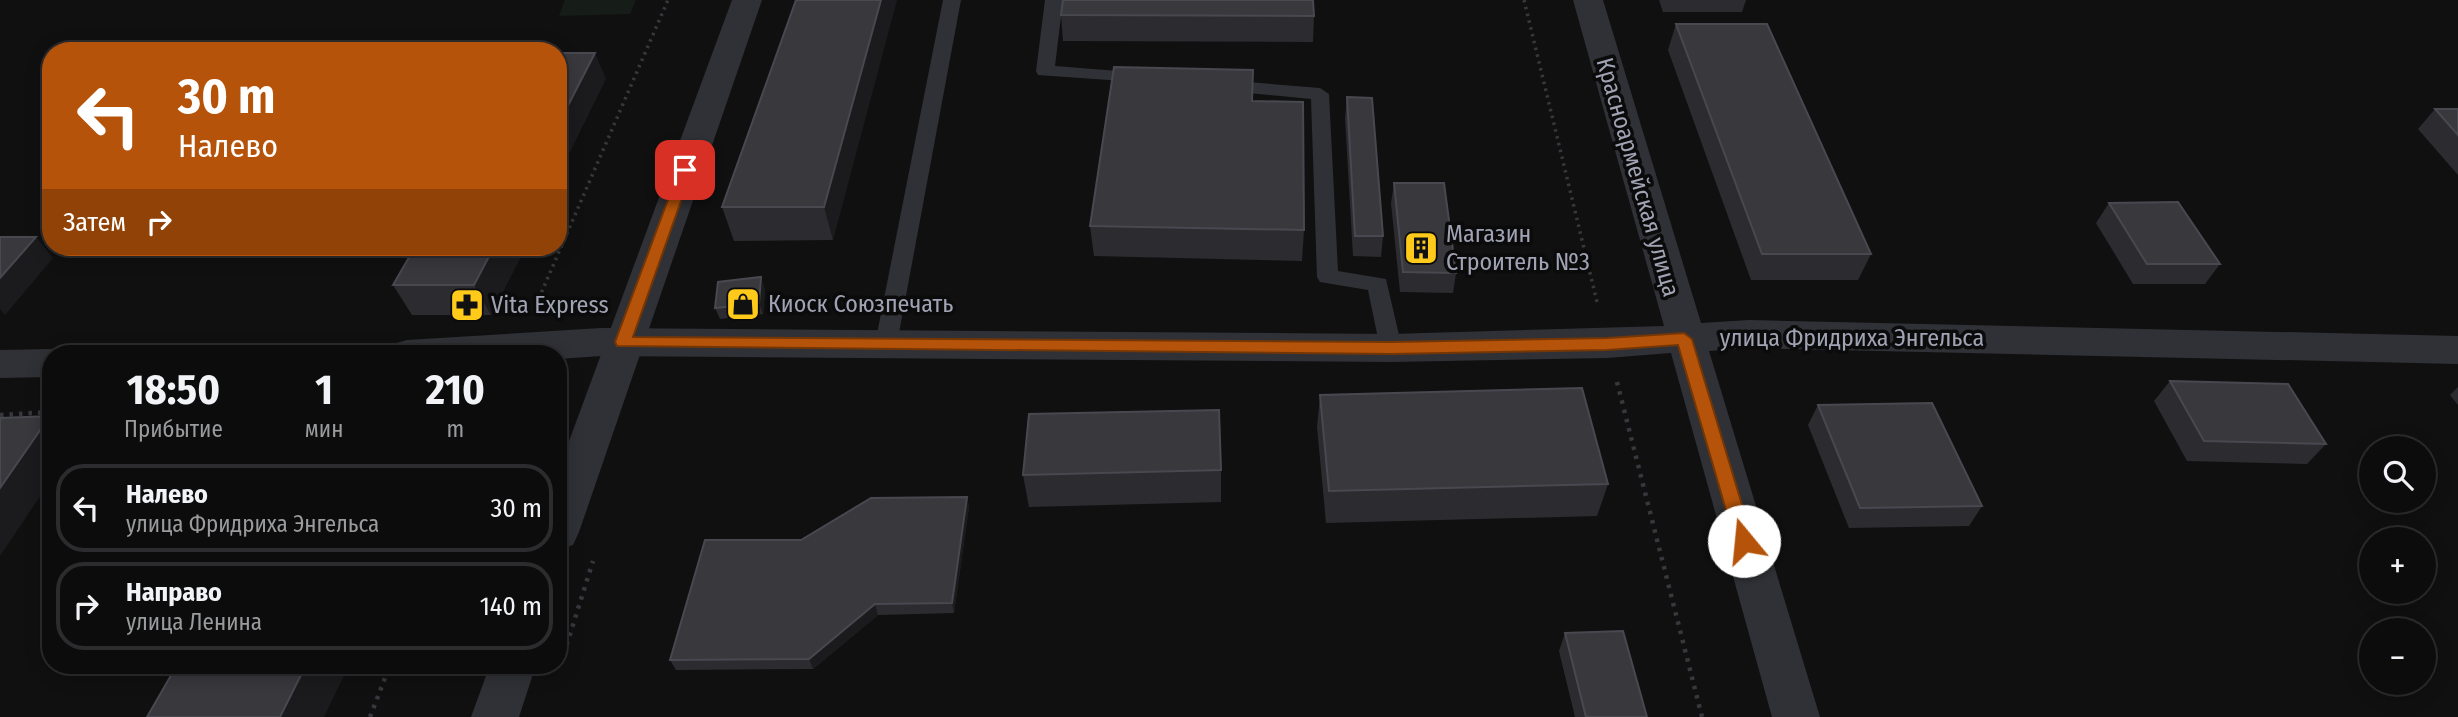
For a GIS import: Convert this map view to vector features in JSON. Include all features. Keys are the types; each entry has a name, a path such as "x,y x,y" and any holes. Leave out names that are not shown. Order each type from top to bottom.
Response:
{"street":[{"path":"567,506 623,342 747,0"},
{"name":"Красноармейская улица","path":"1588,0 1684,339 1796,717"},
{"name":"улица Фридриха Энгельса","path":"567,345 623,342 1391,348 1607,344 1749,334 2458,350"},
{"path":"0,364 42,363"},
{"path":"495,717 510,674"}],"lane":[{"path":"886,344 952,0"},
{"path":"1054,0 1045,71 1169,81"},
{"path":"1196,84 1320,94 1328,277 1378,284 1391,348"}],"path":[{"path":"567,233 668,0"},
{"path":"1524,0 1607,344 1702,717"},
{"path":"518,345 557,256"},
{"path":"0,415 42,413"},
{"path":"370,717 387,674"}],"shaded area":[{"path":"565,0 636,0 630,14 559,16"}],"building":[{"path":"796,0 881,0 824,207 722,207"},
{"path":"1063,0 1313,0 1314,16 1061,15"},
{"path":"1676,24 1767,24 1871,254 1762,254"},
{"path":"567,53 595,53 567,107"},
{"path":"1114,67 1253,70 1252,101 1303,102 1304,230 1090,226"},
{"path":"1347,97 1372,98 1383,236 1355,236"},
{"path":"2435,109 2458,109 2458,135"},
{"name":"Магазин Строитель №3","path":"1394,183 1444,183 1456,273 1403,272"},
{"path":"2178,202 2220,264 2147,264 2109,203"},
{"path":"0,237 36,237 0,278"},
{"path":"410,256 489,256 474,285 393,285"},
{"path":"761,277 759,303 715,308 718,282"},
{"path":"2170,381 2288,384 2326,444 2204,441"},
{"path":"1582,388 1608,484 1329,491 1320,395"},
{"path":"1932,403 1982,506 1860,508 1818,405"},
{"path":"1219,410 1221,470 1023,475 1029,414"},
{"path":"42,416 42,428 0,488 0,418"},
{"path":"967,497 952,603 875,604 809,659 670,660 705,540 801,540 871,498"},
{"path":"1623,631 1647,717 1586,717 1565,633"},
{"path":"172,674 302,674 280,717 147,717"}],"place":[{"name":"Магазин Строитель №3","path":"1421,248"},
{"name":"Киоск Союзпечать","path":"743,304"},
{"name":"Vita Express","path":"467,305"}],"route":[{"path":"685,170 623,342 1391,348 1607,344 1684,339 1744,541"}]}
